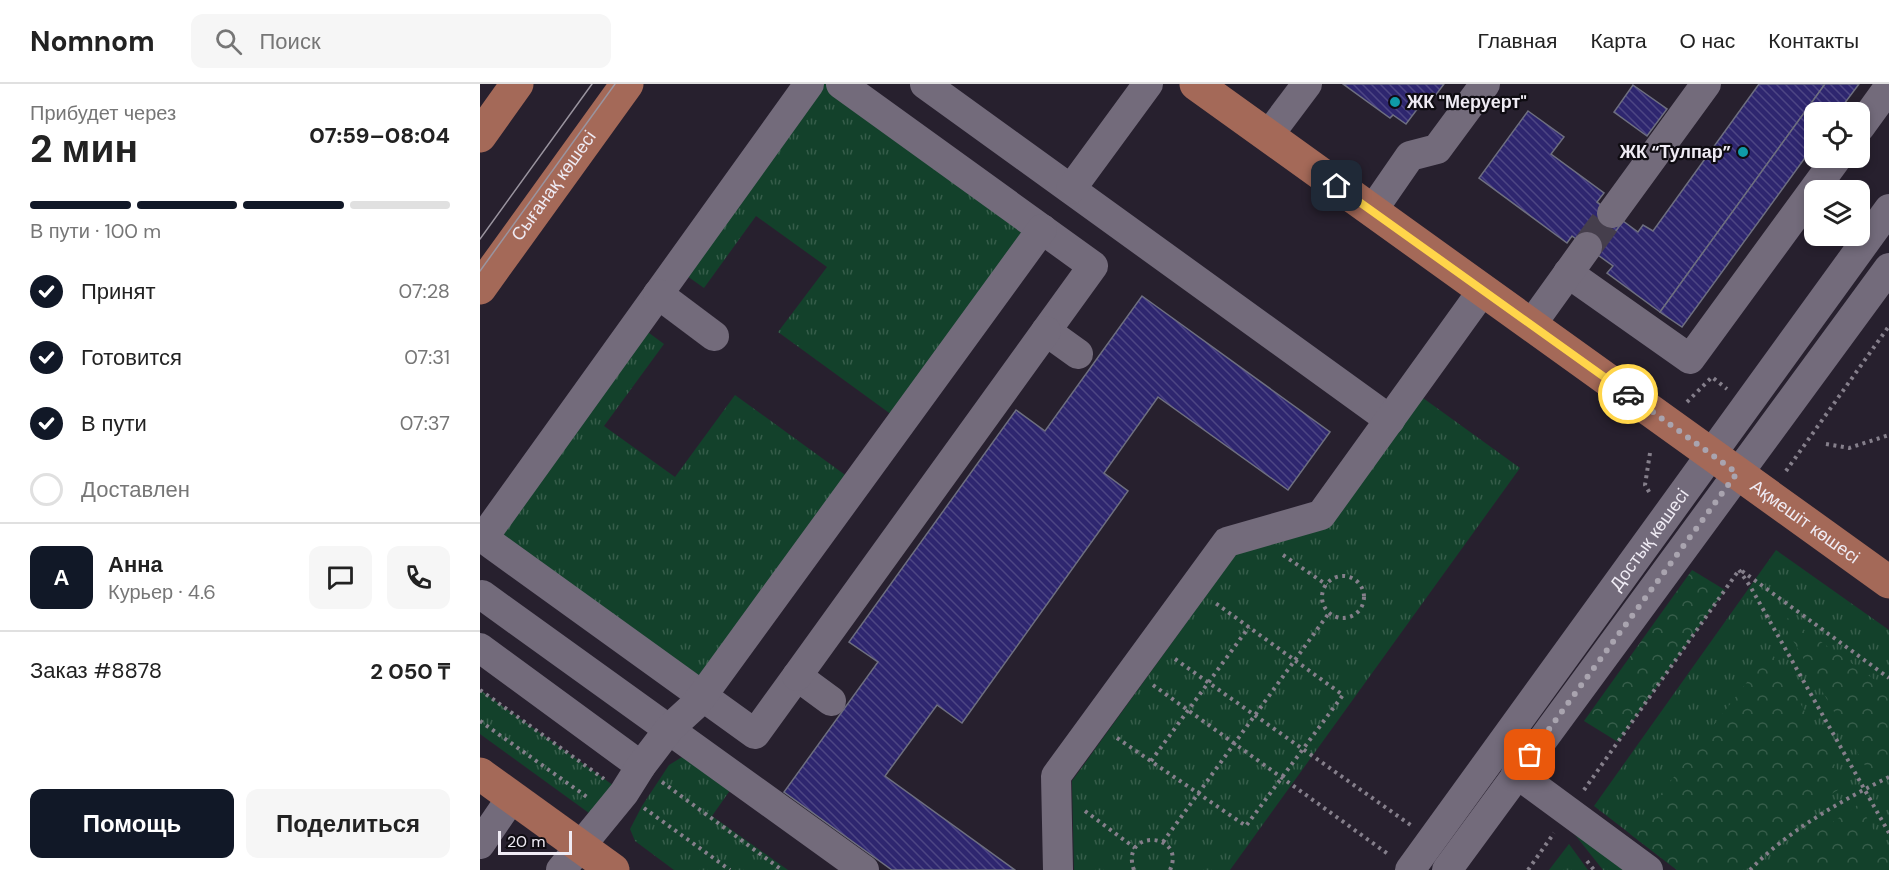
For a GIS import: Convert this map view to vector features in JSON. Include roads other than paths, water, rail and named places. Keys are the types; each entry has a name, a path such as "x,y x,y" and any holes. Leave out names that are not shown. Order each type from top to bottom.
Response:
{"main road":[{"path":"480,136 517,84"},
{"name":"Сығанақ көшесі","path":"480,288 627,84"},
{"name":"Ақмешіт көшесі","path":"1196,84 1889,582"},
{"path":"480,774 512,797 570,858 613,870"}],"street":[{"path":"809,84 483,538 755,734 1093,266 841,84"},
{"path":"925,84 1390,420"},
{"path":"1071,189 1148,84"},
{"path":"1268,136 1307,84"},
{"path":"1372,211 1410,156 1437,149 1485,84"},
{"path":"1612,213 1706,84"},
{"path":"1870,113 1889,87"},
{"path":"1568,273 1690,359 1830,168"},
{"name":"Достық көшесі","path":"1447,870 1516,773 1724,464 1889,209"},
{"path":"570,858 624,793 670,728 702,696 1042,229"},
{"path":"1531,325 1587,247"},
{"name":"Достық көшесі","path":"1410,870 1724,464 1889,268"},
{"path":"1058,870 1056,776 1133,670 1227,542 1321,515 1483,290"},
{"path":"658,294 714,336"},
{"path":"1046,331 1078,354"},
{"path":"482,595 670,728 864,870"},
{"path":"480,648 641,766"},
{"path":"797,676 831,702"},
{"path":"1516,773 1648,870"},
{"path":"480,844 512,797"}],"tunnel":[{"path":"1587,247 1612,213"}],"tram line":[{"path":"480,239 592,84"},
{"path":"480,271 615,84"}],"place":[{"name":"ЖК \"Меруерт\"","path":"1395,102"},
{"name":"ЖК “Тулпар”","path":"1743,152"}]}
